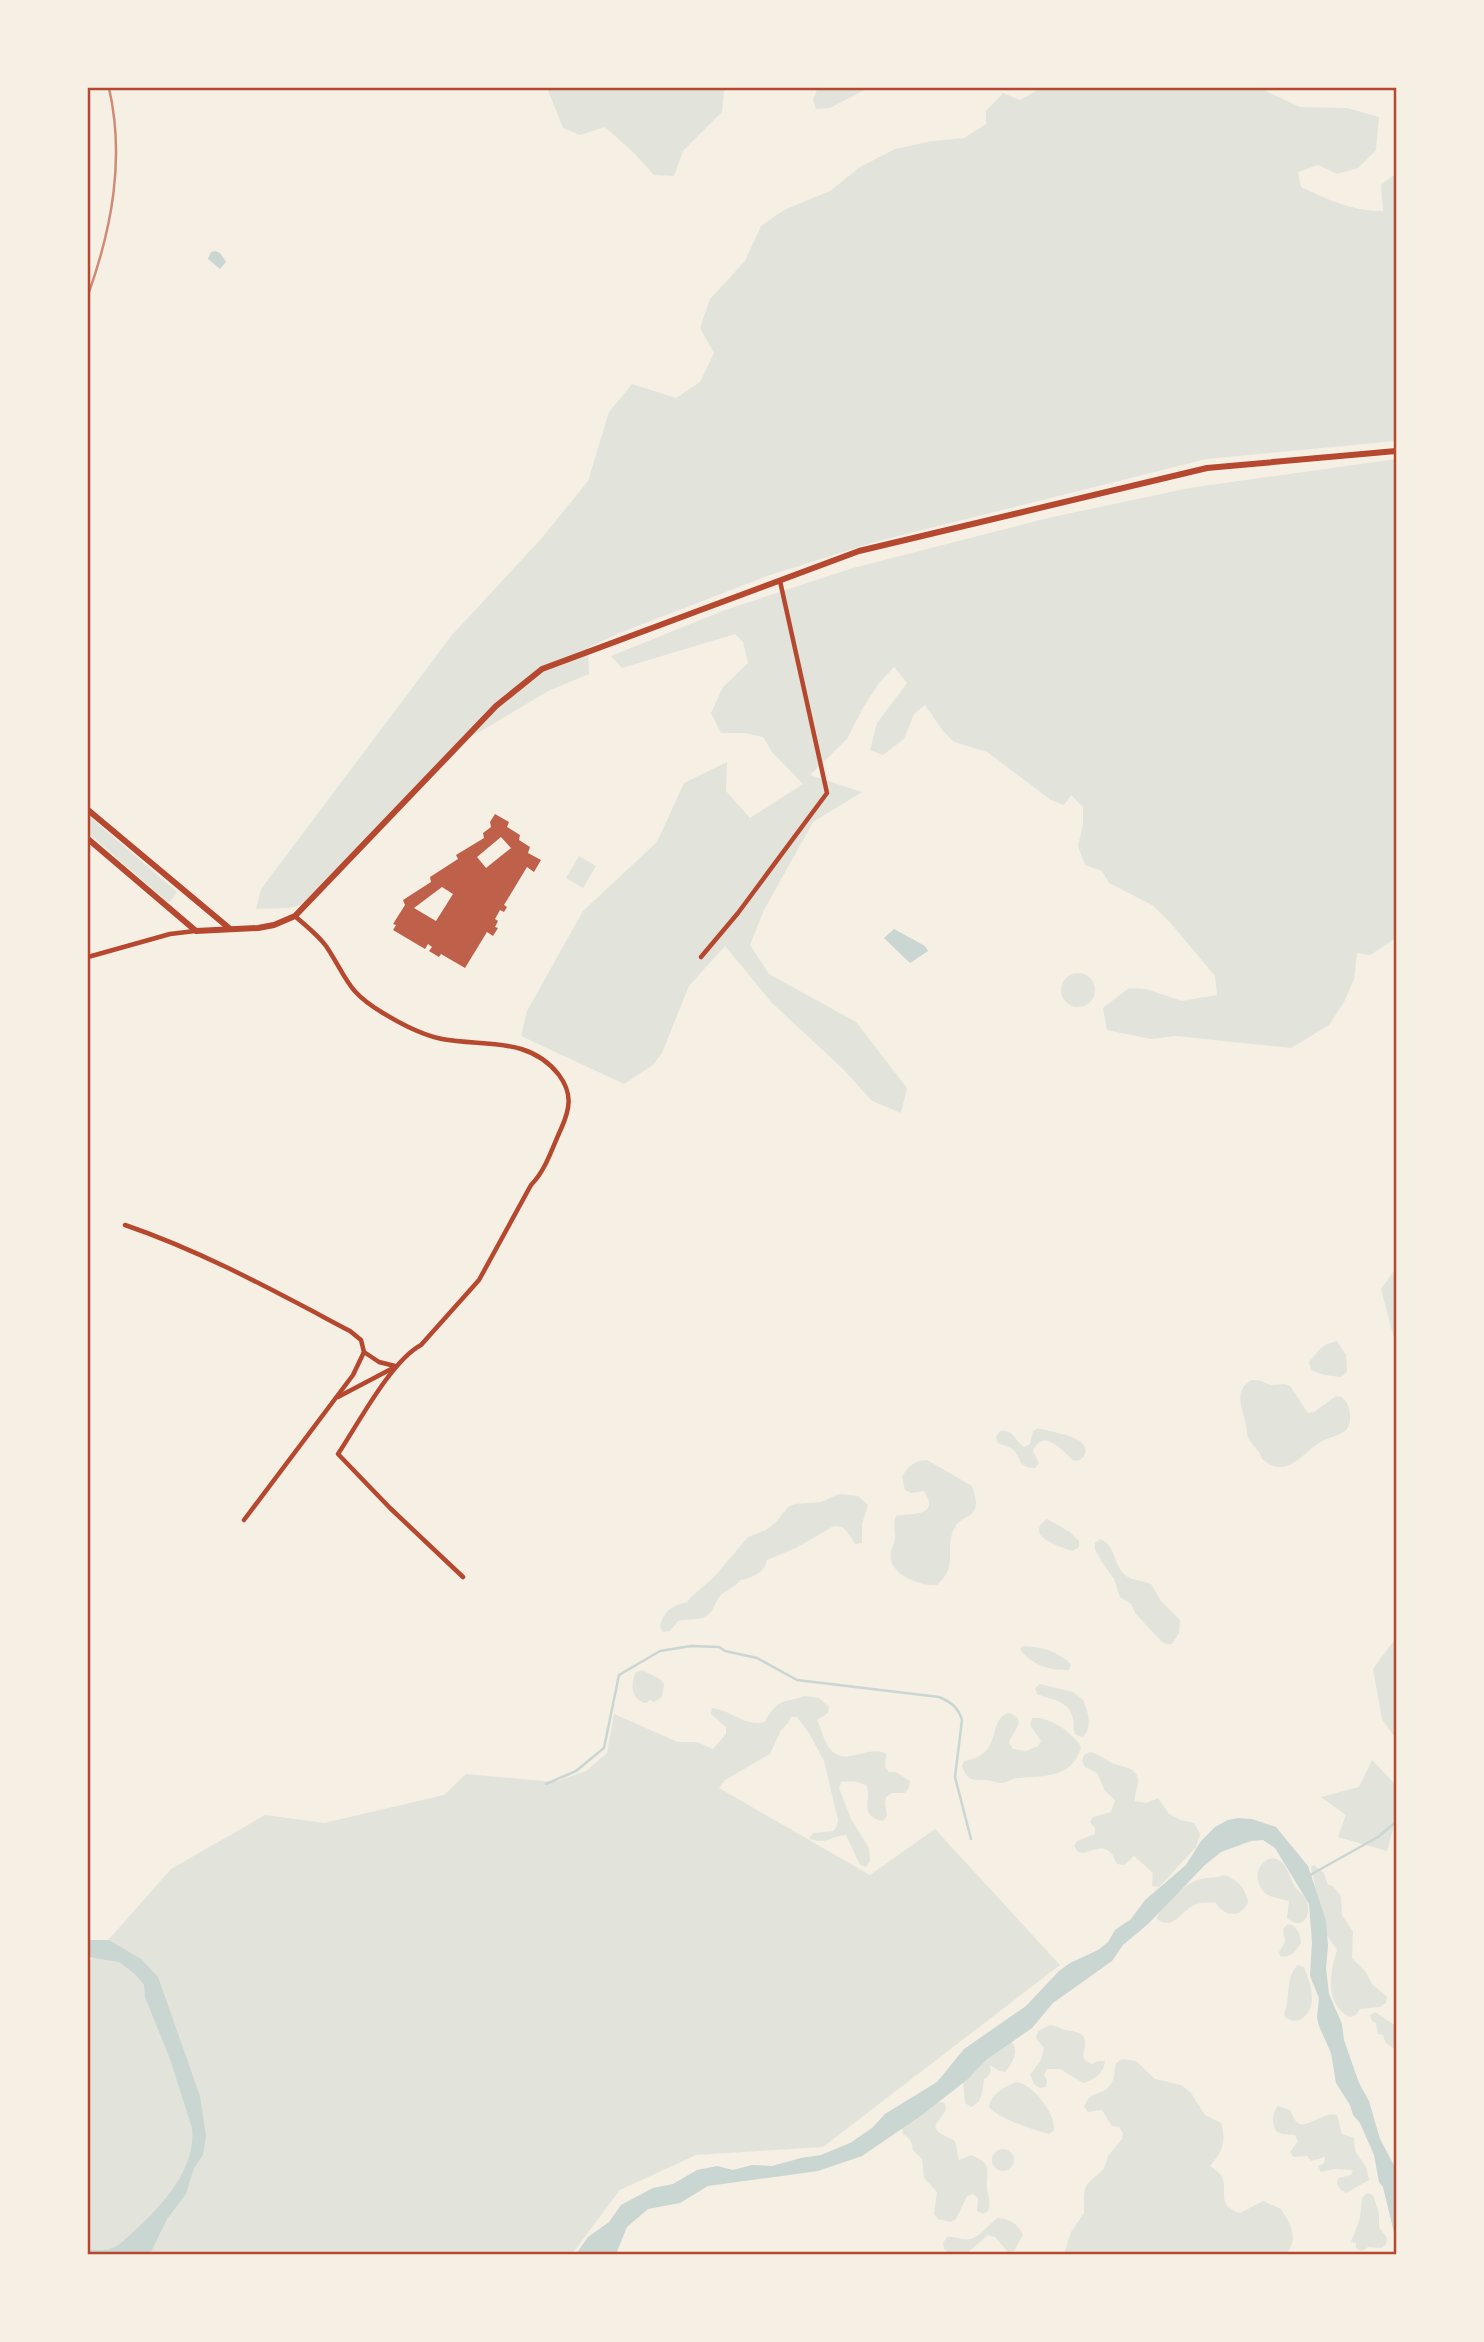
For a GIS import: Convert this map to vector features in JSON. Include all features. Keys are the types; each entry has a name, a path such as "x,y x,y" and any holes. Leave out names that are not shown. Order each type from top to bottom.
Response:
{"main road":[{"path":"88,839 196,931 274,925 295,916 496,706 542,669 859,551 1207,468 1396,451"},
{"path":"88,810 229,928"}],"street":[{"path":"701,957 738,913 827,793 780,580"},
{"path":"295,916 326,947 351,990 385,1014 441,1039 517,1046 551,1066 565,1084 570,1097 566,1119 539,1177 531,1185 479,1280 421,1345 396,1366 338,1454 463,1577"},
{"path":"88,957 170,934 196,931"},
{"path":"125,1225 171,1241 239,1272 339,1325 361,1340 365,1352 379,1362 396,1366"},
{"path":"244,1520 353,1375 365,1352"},
{"path":"335,1399 396,1366"}],"shaded area":[{"path":"547,88 724,90 722,112 683,151 674,176 654,175 605,127 580,135 563,128"},
{"path":"818,88 868,88 830,108 816,109 813,99"},
{"path":"1041,88 1259,88 1300,107 1347,108 1379,117 1376,150 1358,168 1337,174 1318,165 1298,172 1301,187 1341,204 1372,211 1383,211 1381,185 1396,176 1396,441 1207,459 878,541 767,576 617,634 588,648 589,674 548,691 471,737 314,901 289,908 256,909 261,889 452,635 541,539 588,481 609,412 632,384 676,398 700,382 714,353 700,328 710,299 745,261 761,226 784,210 830,191 860,167 895,149 964,138 986,124 986,111 1003,93 1020,100"},
{"path":"211,252 220,253 226,262 220,269 208,259"},
{"path":"1396,459 1396,938 1370,955 1357,953 1354,979 1344,1002 1329,1025 1291,1048 1176,1036 1151,1039 1107,1030 1103,1008 1129,988 1146,989 1182,1001 1217,995 1215,976 1152,905 1109,883 1102,871 1085,865 1078,846 1083,824 1083,807 1071,795 1064,805 1051,800 987,752 954,742 925,705 914,714 904,739 883,755 870,750 877,723 907,683 894,667 879,683 847,739 810,775 862,792 813,822 764,910 750,945 769,974 856,1022 907,1088 901,1113 872,1101 843,1069 772,1003 725,946 689,986 662,1053 653,1065 624,1084 521,1036 527,1011 583,911 657,842 684,783 727,762 726,791 750,818 803,784 772,752 763,737 744,733 721,733 711,713 723,687 748,663 743,642 735,634 622,668 611,656 725,610 853,568 1048,518 1189,488"},
{"path":"88,815 177,892 169,903 88,833"},
{"path":"579,856 596,866 583,888 566,878"},
{"path":"894,929 925,946 928,951 910,963 884,938"},
{"path":"1078,973 1090,978 1095,990 1090,1002 1078,1007 1066,1002 1061,990 1066,978"},
{"path":"1396,1268 1396,1346 1381,1289"},
{"path":"1337,1341 1346,1355 1347,1372 1341,1377 1311,1370 1309,1362 1318,1351"},
{"path":"1252,1380 1290,1386 1308,1413 1314,1412 1336,1396 1342,1397 1350,1411 1347,1428 1344,1432 1319,1443 1292,1464 1282,1467 1271,1465 1262,1459 1249,1440 1241,1406 1242,1389"},
{"path":"1038,1428 1077,1439 1086,1449 1084,1456 1074,1461 1054,1444 1043,1441 1033,1451 1039,1463 1035,1468 1029,1467 1022,1464 1011,1448 998,1443 996,1437 1000,1431 1009,1432 1024,1447 1030,1444 1033,1431"},
{"path":"927,1460 972,1486 976,1500 973,1512 955,1527 950,1542 948,1570 937,1585 916,1582 903,1576 891,1560 896,1516 920,1513 929,1507 924,1491 911,1493 905,1490 902,1477 912,1465"},
{"path":"839,1494 858,1496 868,1505 862,1524 862,1543 855,1544 843,1528 832,1527 796,1548 767,1560 757,1574 740,1580 722,1594 706,1616 678,1621 670,1631 663,1632 660,1626 667,1612 687,1602 714,1577 748,1537 766,1530 788,1507 821,1502"},
{"path":"1047,1519 1070,1532 1079,1541 1079,1547 1073,1551 1053,1544 1041,1536 1040,1525"},
{"path":"1100,1539 1112,1550 1121,1571 1131,1578 1151,1584 1161,1601 1180,1620 1179,1633 1172,1644 1161,1641 1136,1614 1131,1604 1120,1597 1114,1579 1095,1550 1095,1543"},
{"path":"1396,1638 1396,1739 1382,1719 1373,1669"},
{"path":"1023,1646 1055,1653 1071,1664 1069,1670 1048,1668 1035,1663 1024,1655 1020,1649"},
{"path":"642,1670 664,1684 662,1697 654,1702 641,1702 633,1691 634,1676"},
{"path":"1040,1684 1073,1692 1083,1700 1089,1724 1083,1737 1076,1735 1071,1713 1064,1704 1037,1694 1035,1688"},
{"path":"805,1696 819,1698 829,1707 828,1713 817,1720 832,1751 845,1756 873,1751 886,1754 885,1767 889,1772 896,1772 910,1781 905,1793 892,1793 886,1797 887,1816 883,1821 875,1819 868,1811 866,1785 854,1781 841,1782 839,1788 851,1819 869,1848 870,1861 866,1867 860,1865 846,1835 824,1841 809,1838 813,1833 833,1831 838,1820 824,1761 797,1717 791,1717 781,1730 770,1754 725,1780 719,1788 870,1875 935,1829 1060,1965 823,2147 696,2155 620,2190 572,2254 88,2254 88,1963 171,1869 265,1815 324,1823 444,1795 466,1774 555,1782 586,1771 607,1753 614,1714 678,1742 697,1742 713,1749 726,1734 726,1727 711,1714 712,1708 757,1723 764,1722 780,1703"},
{"path":"1009,1713 1019,1722 1009,1743 1013,1749 1026,1751 1038,1746 1041,1741 1030,1725 1032,1718 1038,1718 1059,1726 1077,1741 1081,1747 1077,1757 1064,1770 1047,1775 1016,1778 1001,1783 969,1777 962,1766 964,1761 985,1752 998,1722"},
{"path":"1090,1752 1137,1775 1135,1801 1146,1803 1158,1798 1169,1814 1194,1823 1200,1834 1196,1847 1159,1887 1152,1886 1153,1873 1134,1856 1124,1865 1117,1864 1106,1849 1084,1853 1078,1852 1074,1846 1077,1841 1095,1834 1095,1828 1090,1822 1093,1817 1111,1812 1115,1800 1105,1791 1097,1773 1085,1767 1082,1761 1084,1755"},
{"path":"1372,1760 1396,1783 1396,1818 1387,1851 1338,1837 1346,1815 1321,1797 1359,1787"},
{"path":"1238,1818 1252,1819 1276,1827 1308,1866 1326,1921 1329,1994 1342,2024 1344,2040 1359,2083 1369,2101 1380,2139 1396,2169 1396,2241 1374,2155 1360,2123 1336,2083 1331,2053 1319,2026 1319,1998 1310,1976 1312,1942 1309,1904 1275,1848 1263,1840 1251,1841 1221,1852 1123,1945 1112,1961 1053,2003 1032,2028 986,2060 968,2079 922,2115 862,2156 818,2171 708,2186 680,2203 648,2209 627,2227 616,2254 576,2254 588,2237 609,2222 621,2205 653,2188 673,2184 697,2170 717,2166 733,2170 752,2165 772,2166 821,2155 850,2143 872,2128 885,2114 937,2082 964,2049 1026,2006 1059,1971 1108,1942 1115,1930 1131,1919 1145,1900 1186,1865 1201,1841 1215,1827"},
{"path":"1273,1858 1285,1866 1296,1888 1306,1900 1308,1913 1301,1923 1287,1918 1289,1901 1266,1894 1259,1884 1259,1868 1262,1863"},
{"path":"1314,1865 1324,1873 1328,1885 1333,1886 1341,1896 1342,1915 1353,1932 1352,1958 1366,1972 1372,1984 1387,1997 1386,2003 1380,2007 1360,2009 1356,2015 1350,2017 1336,2004 1331,1977 1337,1950 1326,1934 1326,1920 1321,1916 1311,1867"},
{"path":"1223,1875 1237,1881 1245,1893 1248,1902 1241,1912 1227,1913 1215,1902 1199,1903 1169,1923 1157,1919 1168,1901 1189,1884"},
{"path":"1288,1924 1298,1931 1301,1943 1292,1954 1280,1956 1279,1952 1285,1942 1283,1929"},
{"path":"88,1940 109,1940 141,1959 158,1977 200,2096 206,2136 203,2155 194,2168 186,2194 167,2219 150,2254 88,2254 88,2250 107,2250 118,2245 164,2201 189,2159 192,2128 170,2059 145,1997 144,1985 119,1962 88,1957"},
{"path":"1298,1965 1304,1967 1312,2000 1308,2013 1294,2021 1286,2018 1284,2014 1291,1975"},
{"path":"1375,2012 1396,2026 1396,2050 1385,2042 1383,2035 1378,2034 1376,2023 1370,2015"},
{"path":"1050,2025 1084,2037 1083,2056 1086,2061 1092,2064 1105,2061 1098,2075 1083,2083 1060,2069 1047,2069 1044,2075 1047,2080 1046,2087 1040,2088 1034,2084 1030,2075 1041,2060 1044,2048 1036,2038 1038,2031"},
{"path":"1008,2039 1015,2050 1011,2064 1005,2072 990,2065 991,2072 984,2080 980,2099 971,2107 965,2103 963,2081"},
{"path":"1122,2059 1136,2061 1155,2079 1181,2085 1191,2093 1205,2115 1221,2123 1224,2136 1222,2146 1210,2166 1223,2180 1225,2201 1240,2213 1263,2201 1281,2209 1293,2237 1286,2254 1064,2254 1071,2232 1084,2213 1086,2187 1104,2169 1108,2156 1122,2139 1123,2133 1119,2127 1112,2126 1102,2110 1088,2112 1084,2107 1089,2098 1107,2089 1112,2083 1116,2063"},
{"path":"1016,2082 1029,2088 1042,2100 1053,2123 1054,2130 1049,2134 1008,2120 989,2107 995,2095"},
{"path":"945,2103 946,2110 935,2126 938,2132 955,2141 959,2160 971,2155 983,2162 987,2169 990,2204 988,2211 983,2214 977,2211 978,2198 973,2194 967,2196 956,2219 950,2222 938,2219 934,2214 937,2192 924,2178 922,2159 913,2150 902,2128 932,2104"},
{"path":"1278,2106 1290,2110 1299,2124 1332,2114 1337,2115 1342,2134 1354,2138 1355,2151 1366,2167 1369,2180 1346,2193 1337,2184 1338,2178 1351,2175 1353,2170 1334,2169 1321,2172 1318,2166 1324,2163 1325,2157 1311,2161 1307,2156 1294,2157 1290,2152 1298,2141 1295,2135 1282,2134 1276,2131 1274,2125 1273,2115"},
{"path":"1003,2149 1011,2152 1014,2160 1011,2168 1003,2171 995,2168 992,2160 995,2152"},
{"path":"1367,2193 1373,2195 1379,2214 1379,2227 1387,2238 1386,2244 1381,2248 1368,2247 1362,2251 1356,2248 1356,2243 1351,2242 1360,2218 1362,2198"},
{"path":"998,2218 1013,2223 1023,2235 1014,2251 1008,2252 995,2237 988,2235 966,2254 945,2254 947,2251 943,2243 947,2237 974,2237"}],"building":[{"path":"495,814 509,822 507,827 520,835 519,840 530,847 528,853 541,860 534,872 527,867 504,905 507,907 504,912 500,910 495,919 498,921 495,927 498,928 493,936 487,932 465,968 441,954 439,957 429,951 432,947 428,944 425,949 393,930 396,925 393,924 405,905 403,900 431,882 430,877 458,859 456,855 484,838 483,833 491,827 490,822","holes":["501,837 511,848 486,868 477,857","442,887 453,894 436,921 414,908"]}],"waterway":[{"path":"546,1784 576,1771 604,1748 619,1675 660,1651 691,1646 719,1647 725,1651 757,1658 797,1680 939,1697 950,1703 962,1720 955,1777 971,1839"},
{"path":"1310,1875 1378,1837 1396,1822"}],"railway":[{"path":"88,295 104,244 114,193 116,140 109,88"}]}
